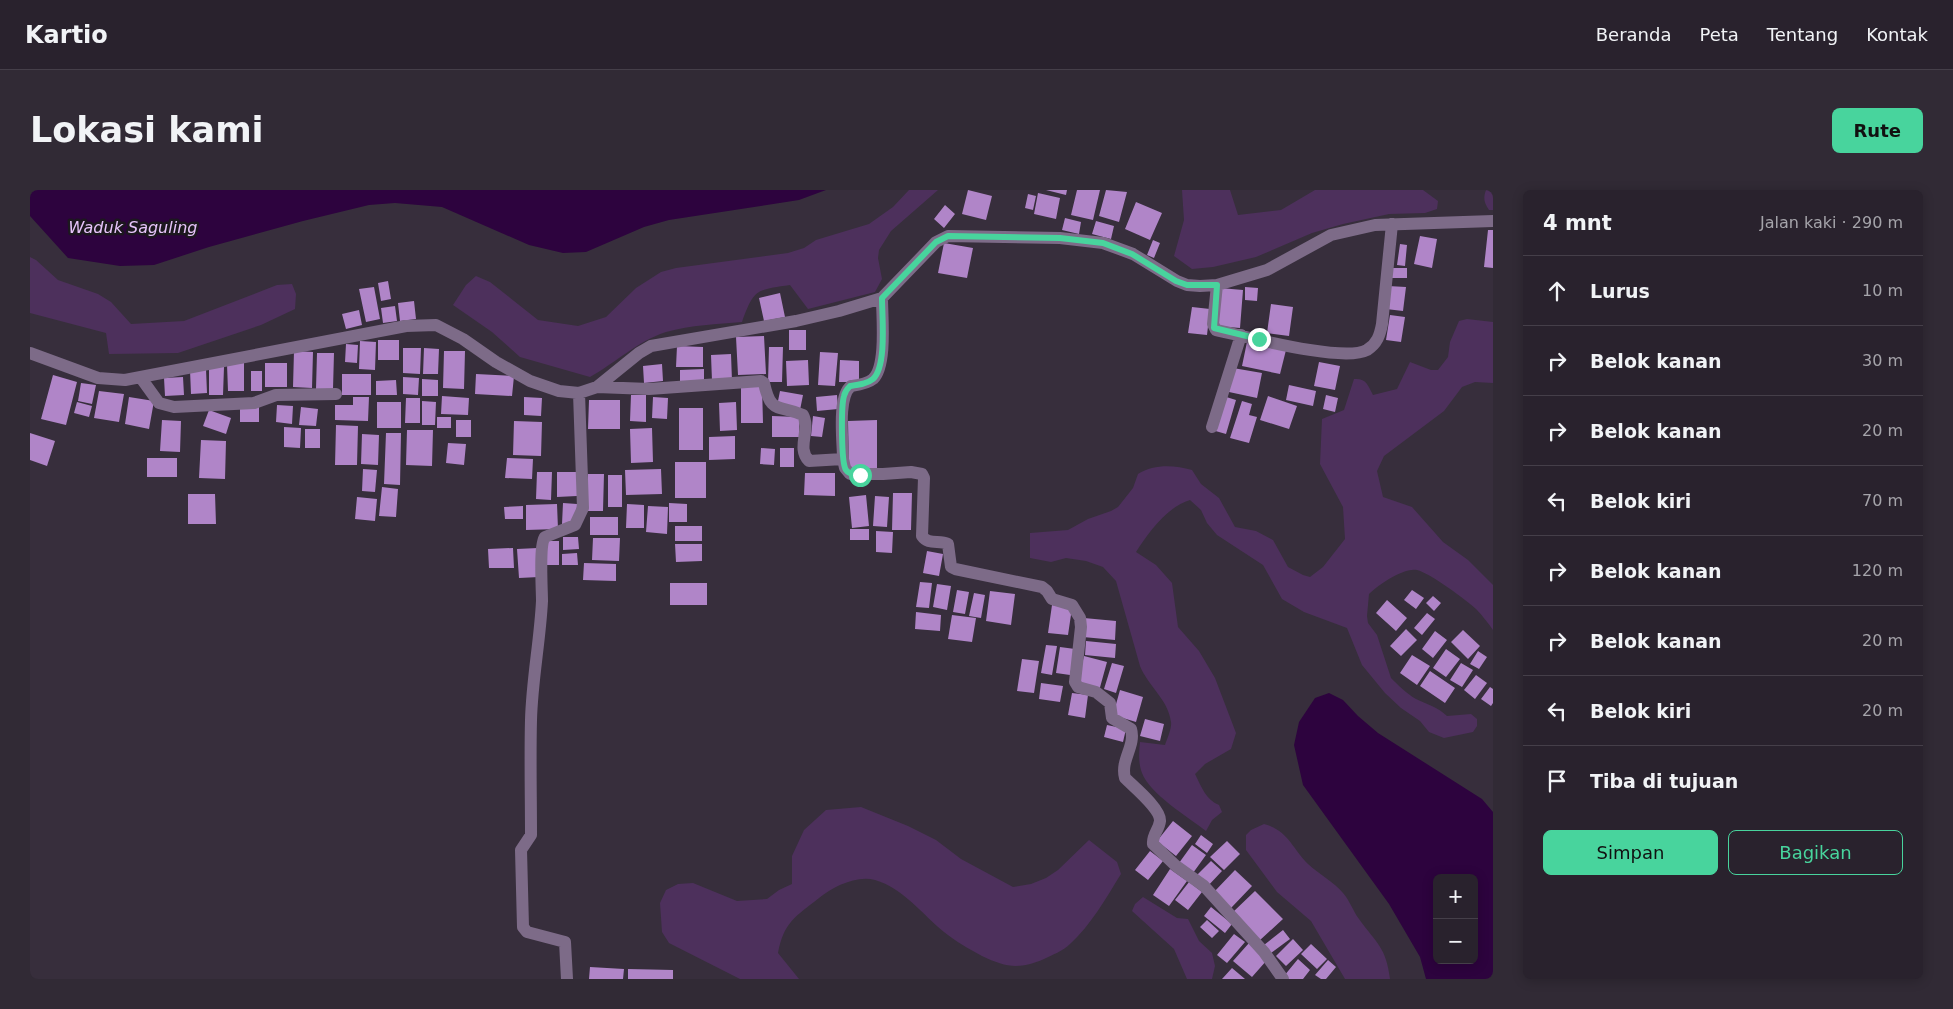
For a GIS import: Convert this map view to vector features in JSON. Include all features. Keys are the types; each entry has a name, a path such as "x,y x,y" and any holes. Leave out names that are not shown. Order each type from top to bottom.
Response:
{"street":[{"path":"30,353 98,378 125,380 406,326 436,325 446,329 496,362 530,381 559,391 579,393 597,387 639,353 651,346 796,321 882,298 936,242 948,236 1060,238 1103,243 1132,254 1176,281 1187,285 1217,285 1267,270 1331,236 1375,225 1493,221"},
{"path":"1217,285 1214,328 1316,351 1356,353 1366,350 1375,343 1381,330 1392,224"},
{"path":"882,298 882,340 878,370 873,379 864,384 850,386 844,395 842,411 843,459 845,468 850,474 917,472 922,474 924,478 922,536 928,542 948,544 951,566 955,569 1042,587 1047,590 1052,599 1072,605 1080,618 1081,627 1075,682 1078,686 1096,692 1110,703 1112,718 1132,729 1132,739 1124,764 1124,773 1125,778 1153,806 1160,818 1160,824 1153,837 1153,844 1176,866 1204,886 1264,952 1283,979"},
{"path":"1212,427 1241,335"},
{"path":"141,378 159,403 174,408 254,403 276,395 336,394"},
{"path":"597,387 649,389 761,381 764,383 769,401 775,407 803,415 806,421 804,456 809,461 843,459"},
{"path":"566,979 565,942 527,932 523,926 521,850 531,835 531,720 541,612 542,544 545,537 575,525 583,508 579,393"}],"shaded area":[{"path":"909,190 938,190 891,231 879,250 878,258 882,279 875,292 808,309 790,285 763,290 753,297 742,322 694,326 666,332 646,341 590,377 520,357 492,332 453,305 466,285 476,276 490,282 538,320 578,326 606,317 636,288 661,272 676,268 788,253 804,248 816,240 869,224 893,207"},
{"path":"1182,190 1230,190 1238,215 1281,210 1315,190 1423,190 1438,201 1437,209 1425,213 1389,214 1343,224 1312,233 1256,257 1213,267 1192,269 1174,256 1184,220"},
{"path":"1486,190 1493,190 1493,210 1489,210 1485,203"},
{"path":"30,257 58,280 98,294 111,302 131,324 184,321 277,285 292,284 296,294 295,309 261,325 178,353 109,354 106,333 30,313"},
{"path":"1467,319 1493,322 1493,383 1475,382 1462,387 1444,411 1384,456 1377,471 1383,497 1412,507 1443,542 1468,560 1493,585 1493,630 1478,611 1439,581 1417,570 1398,574 1369,594 1367,616 1368,623 1377,635 1391,678 1413,697 1436,708 1447,716 1471,714 1477,719 1477,726 1473,732 1444,738 1429,732 1420,721 1401,708 1385,693 1362,665 1347,628 1304,612 1282,599 1263,565 1217,535 1207,523 1201,510 1190,500 1182,503 1159,521 1136,552 1156,565 1172,583 1178,627 1199,651 1215,678 1236,733 1231,749 1205,764 1195,774 1204,792 1214,803 1219,805 1222,812 1212,820 1206,831 1161,797 1146,781 1142,773 1139,761 1140,742 1165,745 1171,722 1166,706 1140,666 1116,581 1103,567 1086,561 1066,558 1051,562 1030,558 1030,533 1068,530 1088,519 1111,511 1118,507 1133,488 1138,474 1151,468 1164,466 1178,467 1192,470 1201,484 1219,498 1235,527 1256,531 1273,540 1288,567 1310,577 1323,567 1345,539 1343,507 1320,464 1322,419 1344,410 1354,379 1364,381 1373,395 1397,389 1410,362 1431,370 1438,370 1448,357 1450,342 1459,321"},
{"path":"861,807 908,826 936,840 961,859 1013,887 1031,884 1046,878 1058,870 1089,840 1117,862 1121,874 1104,902 1078,937 1064,949 1027,965 1005,965 982,956 948,935 903,895 885,884 868,879 845,883 831,890 803,910 787,927 778,953 799,979 740,979 669,943 662,932 660,903 666,890 678,884 693,883 737,901 767,899 779,890 792,884 792,856 804,830 826,810"},
{"path":"1264,824 1284,835 1308,864 1335,885 1348,899 1357,916 1383,953 1390,979 1345,979 1311,921 1277,892 1246,850 1246,835 1251,830"},
{"path":"1143,897 1177,918 1188,919 1199,941 1212,953 1215,966 1212,979 1187,979 1174,949 1132,911 1135,904"}],"water":[{"name":"Waduk Saguling","path":"30,190 826,190 799,200 669,220 644,227 586,252 563,253 529,245 442,207 395,203 369,205 303,221 209,247 154,265 120,266 68,258 30,216"},
{"path":"1329,693 1343,700 1378,733 1482,799 1493,812 1493,979 1426,979 1420,957 1389,904 1303,785 1294,745 1299,722 1315,698"}],"building":[{"path":"968,190 992,196 986,220 962,214"},
{"path":"1046,190 1067,190 1066,195"},
{"path":"1077,190 1100,190 1093,220 1071,215"},
{"path":"1106,190 1127,192 1119,222 1099,216"},
{"path":"1038,193 1060,198 1056,219 1034,214"},
{"path":"1028,194 1036,196 1033,210 1025,208"},
{"path":"1136,202 1162,213 1150,240 1125,229"},
{"path":"945,205 955,214 944,228 934,219"},
{"path":"1065,218 1081,222 1079,234 1062,230"},
{"path":"1096,221 1114,226 1111,239 1092,234"},
{"path":"1488,230 1493,230 1493,268 1484,267"},
{"path":"1420,236 1437,239 1432,268 1414,264"},
{"path":"1153,240 1160,243 1154,258 1147,255"},
{"path":"944,243 973,248 967,278 938,273"},
{"path":"1400,244 1407,245 1405,266 1397,265"},
{"path":"1392,268 1407,268 1407,278 1392,278"},
{"path":"388,281 391,299 381,301 378,283"},
{"path":"1388,286 1406,287 1403,311 1386,309"},
{"path":"374,287 380,319 366,322 359,289"},
{"path":"1245,287 1258,288 1257,301 1245,300"},
{"path":"1220,288 1243,290 1240,328 1217,326"},
{"path":"780,293 785,317 764,321 759,298"},
{"path":"414,301 416,319 400,321 398,303"},
{"path":"1271,304 1293,307 1289,336 1267,333"},
{"path":"395,306 397,321 383,323 381,308"},
{"path":"1192,307 1210,309 1207,335 1188,333"},
{"path":"359,310 362,325 346,329 342,314"},
{"path":"1390,315 1405,317 1401,342 1386,340"},
{"path":"789,330 806,330 806,350 789,350"},
{"path":"764,336 766,374 738,375 736,337"},
{"path":"378,340 399,340 399,360 378,360"},
{"path":"360,341 376,342 375,370 359,369"},
{"path":"1247,342 1286,350 1280,374 1242,366"},
{"path":"346,344 358,345 357,363 345,362"},
{"path":"677,346 703,347 703,367 676,367"},
{"path":"769,347 783,347 782,382 768,382"},
{"path":"403,348 421,348 420,374 403,373"},
{"path":"424,348 439,349 438,374 423,374"},
{"path":"294,351 313,352 312,388 293,387"},
{"path":"444,351 465,351 464,389 443,388"},
{"path":"820,352 838,353 835,386 818,385"},
{"path":"317,353 334,353 333,389 316,389"},
{"path":"731,354 732,381 712,381 711,355"},
{"path":"808,360 809,385 787,386 786,361"},
{"path":"840,360 859,361 859,382 839,382"},
{"path":"1319,362 1340,366 1335,390 1314,386"},
{"path":"244,363 244,391 228,391 227,364"},
{"path":"265,363 287,363 287,387 265,387"},
{"path":"662,364 663,381 644,383 643,366"},
{"path":"209,367 224,367 223,395 209,395"},
{"path":"1233,368 1262,373 1257,398 1229,392"},
{"path":"206,369 207,393 191,394 190,370"},
{"path":"704,369 704,383 680,383 680,370"},
{"path":"251,371 262,371 262,391 251,391"},
{"path":"342,374 371,374 371,395 342,395"},
{"path":"476,374 514,376 512,396 475,394"},
{"path":"53,375 77,382 66,425 41,419"},
{"path":"183,377 184,395 165,396 164,378"},
{"path":"403,377 419,378 418,395 403,394"},
{"path":"422,379 438,380 438,396 422,396"},
{"path":"396,380 397,395 376,395 376,381"},
{"path":"81,383 96,385 92,404 78,401"},
{"path":"1289,385 1316,391 1313,406 1286,400"},
{"path":"741,386 762,386 763,423 741,423"},
{"path":"99,391 124,394 119,422 94,418"},
{"path":"780,391 803,395 800,410 777,406"},
{"path":"631,395 646,395 646,422 630,421"},
{"path":"837,395 838,409 817,411 816,397"},
{"path":"1326,395 1338,398 1335,412 1323,409"},
{"path":"442,396 469,398 468,415 441,414"},
{"path":"1223,396 1236,400 1226,434 1212,430"},
{"path":"1268,396 1297,406 1289,429 1260,420"},
{"path":"129,397 154,401 149,429 125,424"},
{"path":"353,397 369,397 368,421 335,420 335,405 353,405"},
{"path":"524,397 542,398 541,416 524,415"},
{"path":"653,397 668,398 667,419 652,418"},
{"path":"406,398 420,398 420,423 405,423"},
{"path":"589,400 620,400 620,429 588,429"},
{"path":"422,401 436,402 435,425 422,425"},
{"path":"1242,401 1252,404 1249,415 1257,417 1249,443 1230,438"},
{"path":"77,402 92,406 89,417 74,413"},
{"path":"377,402 401,402 401,428 377,428"},
{"path":"736,402 737,430 720,431 719,403"},
{"path":"277,405 293,406 292,424 276,422"},
{"path":"240,406 259,406 259,422 240,422"},
{"path":"301,407 318,409 316,426 299,425"},
{"path":"679,408 703,408 703,450 679,450"},
{"path":"209,410 231,418 226,434 203,426"},
{"path":"772,416 799,417 799,437 772,437"},
{"path":"813,416 825,418 822,437 811,436"},
{"path":"437,417 451,417 451,428 437,428"},
{"path":"162,420 181,421 180,452 160,451"},
{"path":"456,420 471,420 471,437 456,437"},
{"path":"877,420 877,470 849,471 848,421"},
{"path":"514,421 542,422 541,456 513,455"},
{"path":"336,425 358,426 357,465 335,465"},
{"path":"284,427 301,428 300,448 284,447"},
{"path":"652,428 653,462 631,463 630,429"},
{"path":"305,429 320,429 320,448 305,448"},
{"path":"407,430 433,430 432,466 406,465"},
{"path":"30,433 55,441 47,466 30,460"},
{"path":"386,433 401,433 400,485 384,484"},
{"path":"362,434 379,435 378,465 361,464"},
{"path":"735,436 735,459 709,460 709,437"},
{"path":"201,440 226,441 225,479 199,478"},
{"path":"448,443 466,444 464,465 446,463"},
{"path":"761,448 775,449 774,465 760,464"},
{"path":"780,448 794,448 794,467 780,467"},
{"path":"147,458 177,458 177,477 147,477"},
{"path":"507,458 533,459 532,479 505,478"},
{"path":"675,462 706,462 706,498 675,498"},
{"path":"363,469 377,470 375,492 362,491"},
{"path":"661,469 662,494 626,495 625,470"},
{"path":"537,472 552,472 551,500 536,499"},
{"path":"557,472 577,472 577,496 557,497"},
{"path":"805,473 835,473 835,496 804,495"},
{"path":"588,474 604,474 603,511 587,511"},
{"path":"608,475 622,475 622,507 608,507"},
{"path":"382,487 398,489 396,517 379,516"},
{"path":"893,493 912,493 911,530 892,530"},
{"path":"188,494 215,494 216,524 188,524"},
{"path":"866,495 869,526 852,528 849,497"},
{"path":"875,496 889,497 887,527 873,526"},
{"path":"357,497 377,499 375,521 355,519"},
{"path":"563,503 577,504 576,524 562,524"},
{"path":"669,503 687,504 687,522 669,522"},
{"path":"557,504 558,529 526,530 526,505"},
{"path":"627,504 644,505 644,528 626,528"},
{"path":"523,506 523,519 505,519 504,507"},
{"path":"648,506 668,507 667,534 646,532"},
{"path":"590,517 618,517 618,535 590,535"},
{"path":"675,526 702,526 702,541 675,541"},
{"path":"850,529 869,529 869,540 850,540"},
{"path":"876,531 893,532 892,553 876,552"},
{"path":"563,537 578,537 579,549 563,550"},
{"path":"593,538 620,538 619,561 592,560"},
{"path":"544,541 559,541 559,565 544,565"},
{"path":"675,544 702,544 702,561 676,562"},
{"path":"513,548 514,568 489,568 488,549"},
{"path":"538,548 539,577 519,578 517,549"},
{"path":"927,551 943,554 939,576 923,573"},
{"path":"577,553 578,565 562,565 562,554"},
{"path":"584,563 616,564 616,581 583,580"},
{"path":"920,582 932,583 929,608 916,607"},
{"path":"670,583 707,583 707,605 670,605"},
{"path":"937,584 951,586 947,610 933,607"},
{"path":"957,590 969,592 965,614 953,612"},
{"path":"1412,590 1424,598 1416,609 1404,600"},
{"path":"990,591 1015,594 1011,625 986,621"},
{"path":"974,593 985,595 981,618 969,616"},
{"path":"1433,596 1441,603 1434,611 1426,603"},
{"path":"1387,600 1407,618 1396,631 1376,613"},
{"path":"1052,605 1072,608 1068,635 1048,633"},
{"path":"916,612 941,615 940,631 915,629"},
{"path":"1427,613 1435,619 1422,635 1414,628"},
{"path":"952,615 976,618 972,642 948,639"},
{"path":"1084,618 1116,621 1115,640 1083,637"},
{"path":"1406,629 1417,640 1401,656 1390,646"},
{"path":"1463,630 1480,646 1468,659 1451,642"},
{"path":"1435,631 1447,640 1433,658 1422,649"},
{"path":"1086,641 1116,644 1115,658 1085,655"},
{"path":"1046,645 1057,646 1052,675 1041,673"},
{"path":"1060,647 1075,649 1070,675 1056,673"},
{"path":"1446,649 1460,659 1446,677 1433,668"},
{"path":"1478,651 1487,657 1479,669 1470,664"},
{"path":"1412,655 1430,666 1417,685 1400,673"},
{"path":"1084,656 1107,662 1099,691 1077,685"},
{"path":"1022,659 1039,661 1034,693 1017,691"},
{"path":"1112,663 1124,666 1116,693 1104,689"},
{"path":"1461,663 1473,670 1462,687 1450,680"},
{"path":"1430,671 1455,688 1445,703 1420,686"},
{"path":"1476,675 1487,683 1475,699 1464,690"},
{"path":"1041,683 1063,686 1060,702 1039,699"},
{"path":"1490,687 1493,689 1493,703 1491,706 1481,699"},
{"path":"1120,690 1143,697 1136,722 1113,715"},
{"path":"1072,693 1088,695 1085,718 1068,715"},
{"path":"1145,719 1164,724 1160,741 1140,736"},
{"path":"1107,725 1126,729 1123,742 1104,737"},
{"path":"1173,821 1192,836 1176,856 1157,841"},
{"path":"1201,835 1213,844 1207,853 1195,844"},
{"path":"1227,841 1240,854 1224,870 1210,857"},
{"path":"1192,845 1206,855 1193,873 1179,863"},
{"path":"1150,851 1163,861 1148,880 1135,870"},
{"path":"1211,861 1222,871 1206,888 1195,877"},
{"path":"1170,869 1187,881 1169,906 1153,895"},
{"path":"1235,870 1252,886 1231,908 1214,892"},
{"path":"1189,882 1202,892 1188,910 1175,900"},
{"path":"1255,891 1283,919 1259,941 1232,913"},
{"path":"1211,907 1232,924 1225,933 1204,916"},
{"path":"1207,920 1219,931 1212,938 1200,927"},
{"path":"1283,930 1290,939 1271,953 1264,945"},
{"path":"1234,934 1245,942 1227,963 1217,955"},
{"path":"1293,939 1303,950 1286,966 1276,956"},
{"path":"1249,943 1267,960 1252,977 1233,961"},
{"path":"1311,944 1327,959 1317,969 1301,954"},
{"path":"1298,959 1310,970 1303,979 1288,979 1284,976"},
{"path":"1328,960 1336,967 1326,979 1321,979 1315,975"},
{"path":"590,967 624,969 623,979 589,979"},
{"path":"1232,968 1245,979 1222,979"},
{"path":"628,969 673,970 673,979 628,979"}],"route":[{"path":"860,475 850,474 845,468 843,459 842,411 844,395 850,386 864,384 873,379 878,370 881,358 882,298 936,242 948,236 1060,238 1103,243 1117,247 1160,270 1176,281 1187,285 1217,285 1214,328 1259,339"}]}
